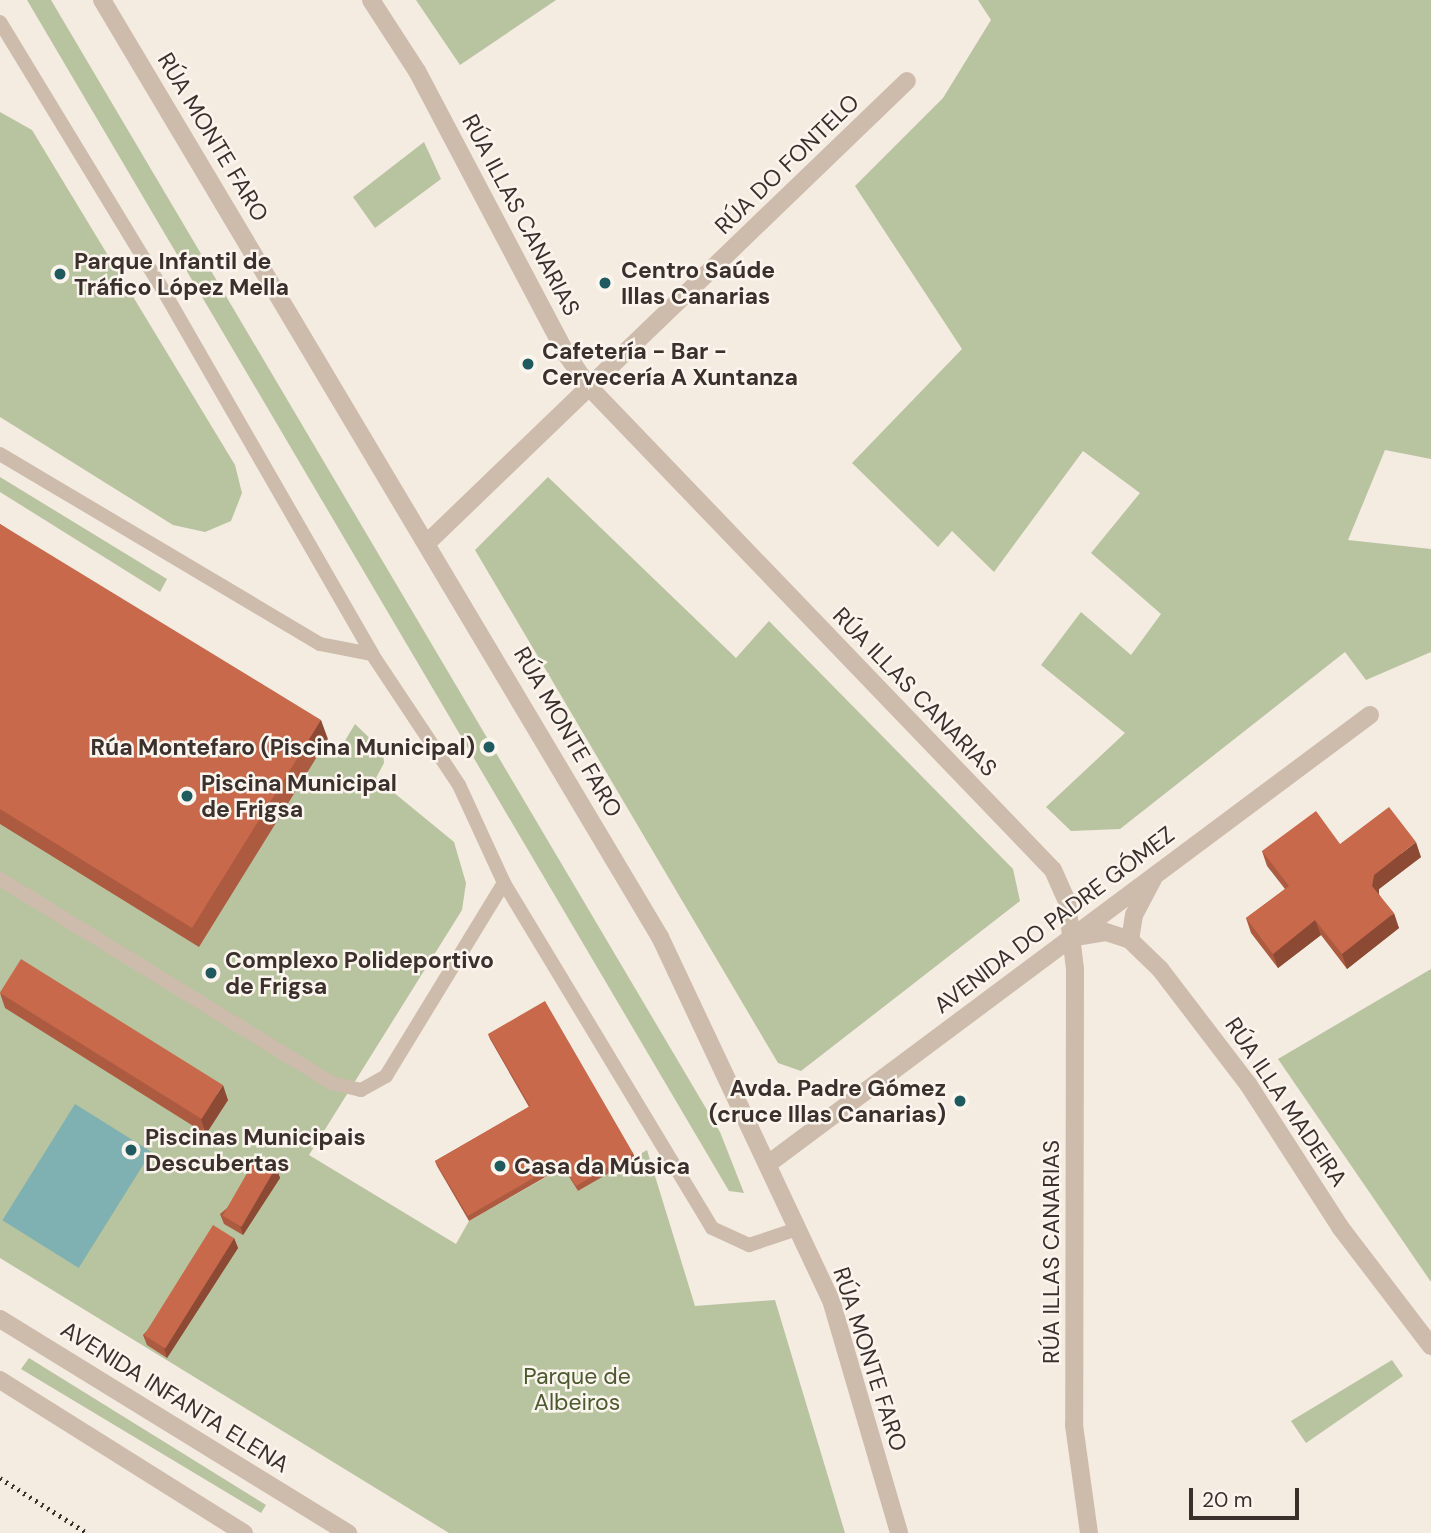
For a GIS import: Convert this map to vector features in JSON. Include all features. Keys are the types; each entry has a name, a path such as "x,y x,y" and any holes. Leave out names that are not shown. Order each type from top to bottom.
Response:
{"street":[{"name":"RÚA MONTE FARO","path":"102,0 660,937 831,1300 899,1533"},
{"name":"RÚA ILLAS CANARIAS","path":"371,0 417,71 566,354 590,388 1053,870 1067,902 1071,938 1074,1425 1089,1533"},
{"name":"RÚA DO FONTELO","path":"427,543 906,81"},
{"name":"AVENIDA DO PADRE GÓMEZ","path":"768,1164 1370,715"},
{"path":"1071,938 1106,932 1130,940 1134,915 1155,876"},
{"name":"RÚA ILLA MADEIRA","path":"1130,940 1160,969 1248,1084 1340,1227 1431,1346"},
{"name":"AVENIDA INFANTA ELENA","path":"0,1318 348,1533"},
{"path":"0,1380 244,1533"},
{"path":"313,1533 323,1518"}],"lane":[{"path":"0,22 159,283 372,654 459,785 504,883 712,1228 749,1245 797,1229"},
{"path":"0,454 320,644 372,654"},
{"path":"0,879 331,1083 360,1090 386,1076 504,883"}],"green space":[{"path":"27,0 51,0 720,1132 744,1193 729,1191"},
{"path":"416,0 556,0 460,65"},
{"path":"978,0 1431,0 1431,459 1385,450 1348,540 1431,549 1431,652 1366,680 1345,652 1120,829 1071,831 1046,807 1125,733 1041,665 1081,612 1131,655 1161,614 1091,553 1140,493 1083,451 994,572 952,531 938,547 852,463 962,349 855,186 943,98 991,20"},
{"name":"Parque Infantil de Tráfico López Mella","path":"0,112 32,130 235,465 242,493 231,521 205,532 173,525 0,417"},
{"path":"424,142 441,179 375,228 353,197"},
{"path":"0,477 167,579 160,592 0,492"},
{"path":"548,477 736,658 769,621 1013,869 1020,901 801,1071 778,1063 475,550"},
{"name":"Complexo Polideportivo de Frigsa","path":"0,539 340,749 355,724 383,751 384,763 376,778 454,842 466,883 462,910 309,1155 456,1244 469,1221 564,1167 578,1191 647,1150 695,1306 775,1300 845,1533 449,1533 0,1258"},
{"path":"1431,969 1431,1282 1278,1059"},
{"path":"29,1358 266,1505 261,1513 21,1369"},
{"path":"1392,1360 1403,1376 1306,1443 1291,1421"}],"water":[{"path":"75,1104 151,1152 79,1268 2,1220"}],"building":[{"path":"0,524 321,720 192,928 0,809"},
{"path":"1389,807 1416,842 1374,875 1372,886 1394,913 1342,954 1315,920 1273,954 1246,918 1289,886 1262,851 1316,811 1340,844"},
{"path":"21,959 223,1085 202,1119 0,993"},
{"path":"545,1001 633,1153 576,1186 561,1162 468,1216 435,1161 530,1106 488,1034"},
{"path":"257,1156 276,1167 242,1227 222,1216"},
{"path":"213,1225 234,1238 165,1348 144,1335"}],"railway":[{"path":"0,1478 87,1533"}],"place":[{"name":"Parque Infantil de Tráfico López Mella","path":"60,274"},
{"name":"Centro Saúde Illas Canarias","path":"605,283"},
{"name":"Cafetería - Bar - Cervecería A Xuntanza","path":"528,364"},
{"name":"Rúa Montefaro (Piscina Municipal)","path":"489,747"},
{"name":"Piscina Municipal de Frigsa","path":"187,796"},
{"name":"Complexo Polideportivo de Frigsa","path":"211,973"},
{"name":"Avda. Padre Gómez (cruce Illas Canarias)","path":"960,1101"},
{"name":"Piscinas Municipais Descubertas","path":"131,1150"},
{"name":"Casa da Música","path":"500,1166"}],"park label":[{"name":"Parque de Albeiros","path":"577,1389"}]}
